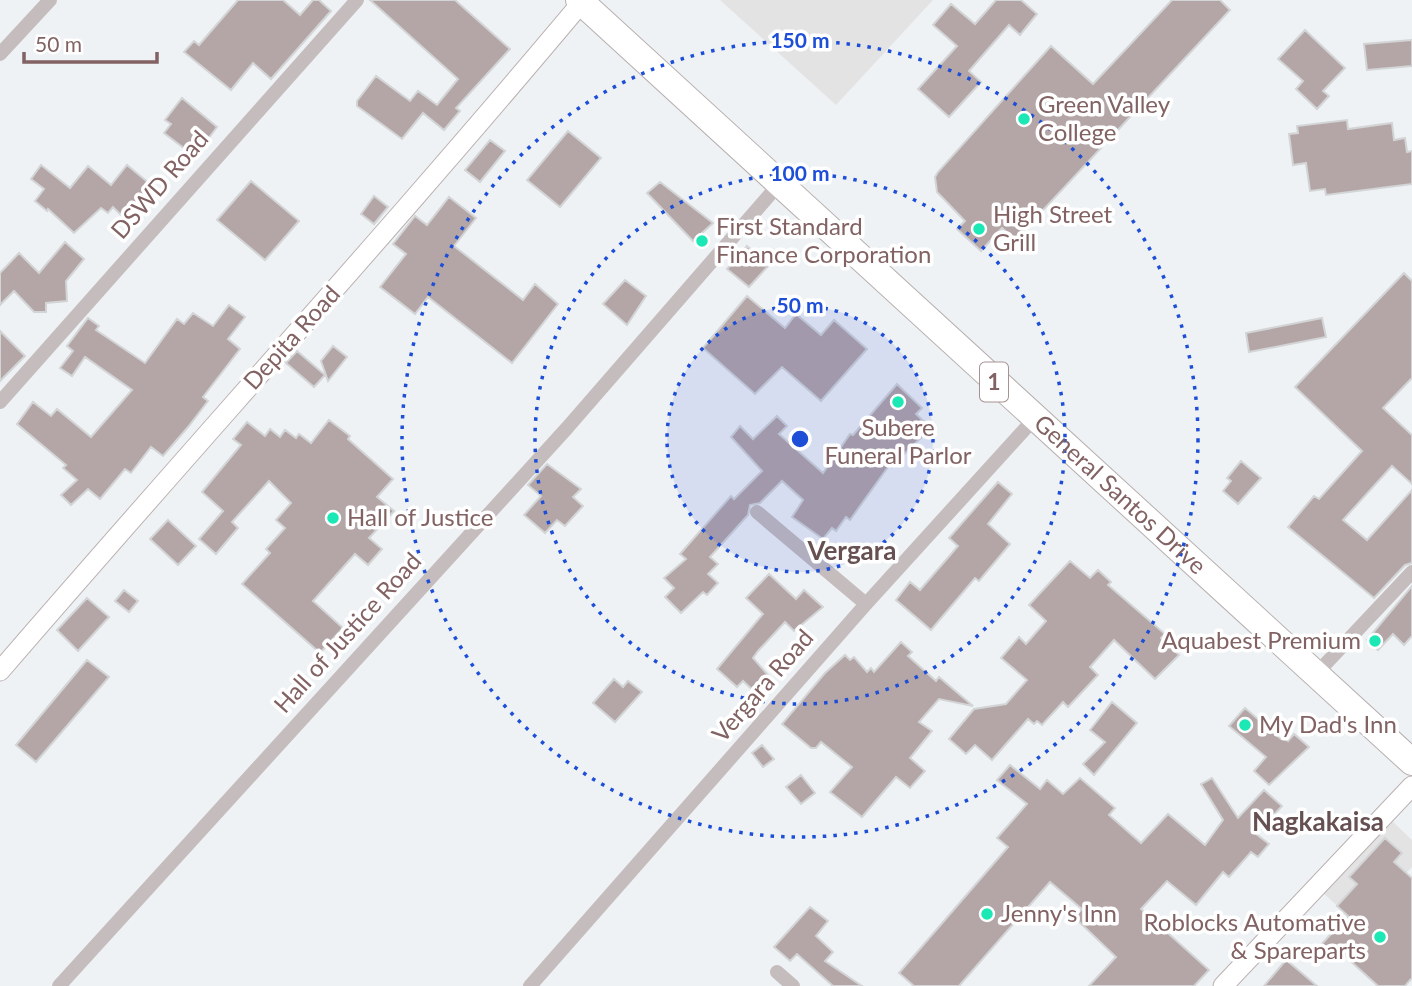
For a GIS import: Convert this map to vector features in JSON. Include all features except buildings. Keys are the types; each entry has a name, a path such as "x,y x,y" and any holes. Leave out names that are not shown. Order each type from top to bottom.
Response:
{"highway":[{"name":"General Santos Drive","path":"591,4 780,184 1034,419 1412,762"}],"street":[{"path":"0,54 50,0"},
{"name":"DSWD Road","path":"0,402 357,0"},
{"name":"Depita Road","path":"0,671 186,455 591,4"},
{"name":"Hall of Justice Road","path":"59,986 567,428 780,184"},
{"name":"Vergara Road","path":"530,986 866,604 1034,419"},
{"path":"757,512 866,604"},
{"path":"1317,674 1412,572"},
{"path":"1223,986 1412,786"},
{"path":"777,972 793,986"}],"shaded area":[{"path":"720,0 933,0 836,105"},
{"path":"1390,819 1412,840 1412,867 1358,925 1321,891"}],"place":[{"name":"Green Valley College","path":"1024,119"},
{"name":"High Street Grill","path":"979,229"},
{"name":"First Standard Finance Corporation","path":"702,241"},
{"name":"Subere Funeral Parlor","path":"898,402"},
{"name":"Hall of Justice","path":"333,518"},
{"name":"Aquabest Premium","path":"1375,641"},
{"name":"My Dad's Inn","path":"1245,725"},
{"name":"Jenny's Inn","path":"987,914"},
{"name":"Roblocks Automative & Spareparts","path":"1380,937"}],"district":[{"name":"Vergara","path":"852,551"},
{"name":"Nagkakaisa","path":"1318,822"}]}
